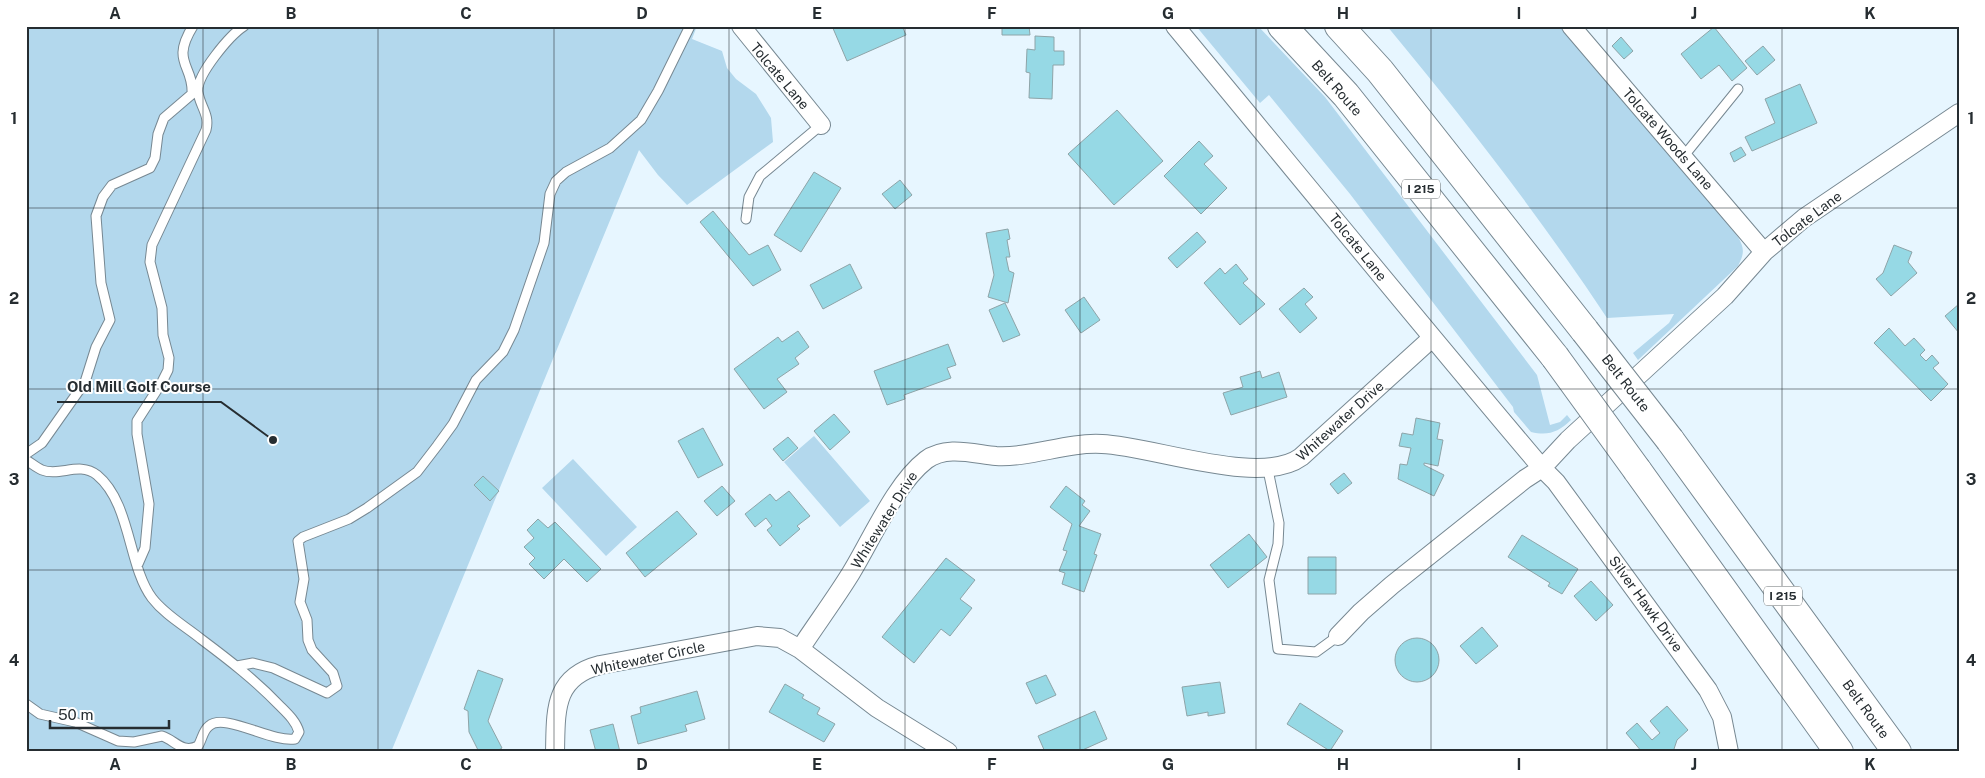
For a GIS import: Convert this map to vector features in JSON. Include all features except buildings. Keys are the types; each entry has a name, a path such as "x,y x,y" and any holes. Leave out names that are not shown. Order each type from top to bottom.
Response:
{"highway":[{"name":"Belt Route","path":"1282,26 1346,95 1555,357 1839,752"},
{"name":"Belt Route","path":"1339,26 1380,71 1670,440 1897,752"}],"street":[{"name":"Tolcate Lane","path":"741,26 821,125"},
{"name":"Tolcate Lane","path":"1175,26 1303,179 1432,338 1542,468"},
{"name":"Tolcate Woods Lane","path":"1571,26 1764,252"},
{"name":"Tolcate Lane","path":"1338,636 1361,612 1392,585 1525,479 1542,468 1568,440 1725,296 1764,252 1804,218 1959,113"},
{"name":"Whitewater Drive","path":"800,648 850,574 901,488 915,469 932,456 953,452 997,456 1102,444 1244,469 1268,470 1287,465 1301,457 1432,338"},
{"name":"Silver Hawk Drive","path":"1542,468 1556,482 1708,690 1722,717 1729,752"},
{"name":"Whitewater Circle","path":"555,752 556,717 563,690 575,676 590,668 757,636 780,638 800,648"},
{"path":"800,648 877,708 948,752"}],"lane":[{"path":"26,454 42,443 79,392 85,382 96,347 106,331 110,320 101,283 97,209 103,196 112,185 150,168 155,158 158,134 164,118 192,94 192,86 183,62 183,49 193,26"},
{"path":"138,564 145,548 149,504 137,434 137,421 162,382 168,370 169,358 163,335 162,308 150,262 152,245 206,130 208,121 198,94 201,79 226,40 244,26"},
{"path":"238,666 253,663 273,668 327,693 337,686 333,673 312,650 308,640 307,620 300,602 304,579 298,541 303,537 349,519 367,508 417,472 437,446 453,424 476,380 504,352 514,330 544,243 549,200 556,181 566,172 610,148 641,120 658,92 690,26"},
{"path":"1683,156 1738,89"},
{"path":"746,218 749,197 760,176 821,125"},
{"path":"26,460 42,471 64,471 80,468 95,474 106,484 120,511 151,597 165,612 238,666 291,718 298,727 298,736 289,740 272,737 234,724 217,722 210,724 198,746 193,749 179,747 162,736 128,742 108,738 75,722 47,717 26,704"},
{"path":"1268,470 1279,523 1278,544 1269,580 1278,649 1316,652 1338,636"}],"shaded area":[{"path":"26,26 697,26 692,39 722,51 727,68 736,79 756,94 771,118 773,142 687,205 658,175 639,150 391,752 26,751"},
{"path":"1196,26 1258,26 1325,97 1537,375 1550,425 1560,422 1567,415 1571,420 1562,428 1553,432 1543,434 1531,432 1350,194 1269,95 1260,103"},
{"path":"1387,26 1562,26 1647,124 1738,237 1743,251 1738,266 1638,360 1633,353 1669,323 1674,314 1607,318 1582,280 1501,169"},
{"path":"814,436 870,501 840,527 784,462"},
{"path":"573,459 637,527 606,556 542,488"}],"place":[{"name":"Old Mill Golf Course","path":"273,440"}]}
